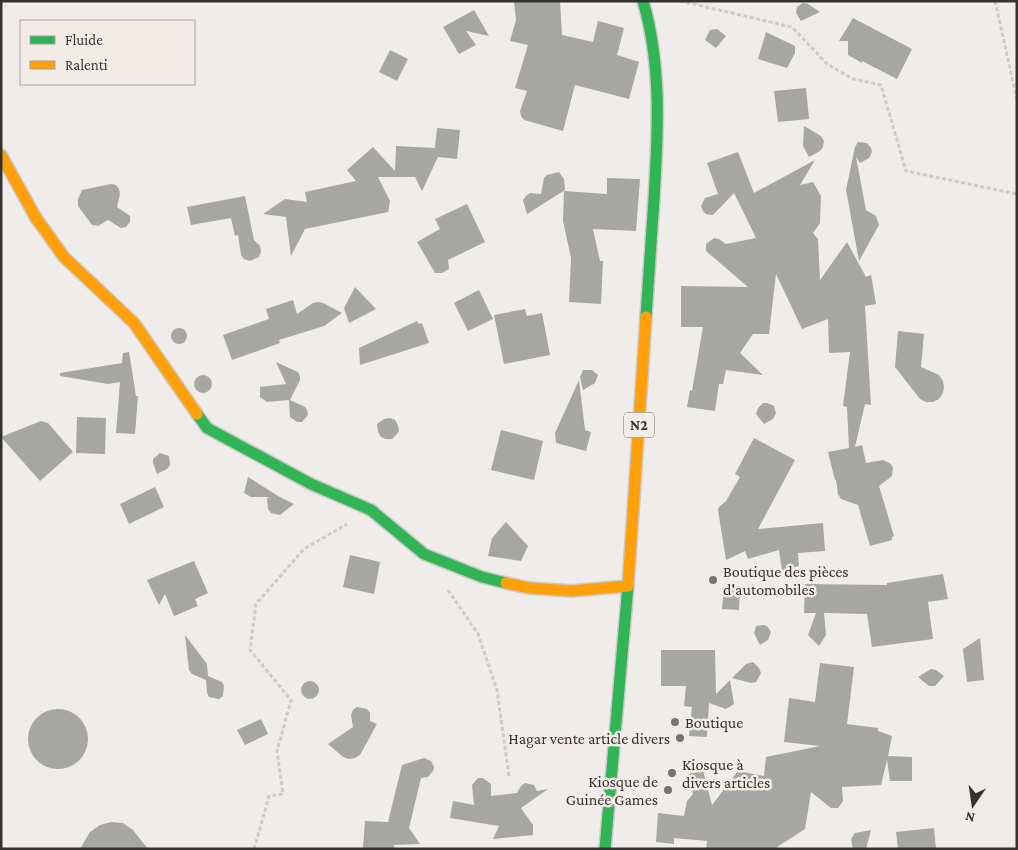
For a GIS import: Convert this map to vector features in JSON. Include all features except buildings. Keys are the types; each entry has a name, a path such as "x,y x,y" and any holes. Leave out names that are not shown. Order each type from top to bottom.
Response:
{"main road":[{"name":"N2","path":"605,849 628,586 658,138 656,78 650,21 643,1"},
{"path":"1,154 36,218 64,258 134,323 174,384 207,428 311,484 371,510 424,554 482,578 529,588 571,591 628,586"}],"path":[{"path":"680,1 792,27 827,64 853,80 881,85 906,172 1017,194"},
{"path":"994,1 1017,100"},
{"path":"254,849 270,796 283,794 277,751 291,700 250,650 256,604 304,549 371,510"},
{"path":"446,586 478,634 497,690 509,776"}],"traffic: fast":[{"path":"643,1 653,50 657,99 655,174 646,317"},
{"path":"197,414 207,428 311,484 371,510 424,554 482,577 506,583"},
{"path":"605,849 628,586"}],"traffic: slow":[{"path":"1,155 36,218 64,257 134,323 197,414"},
{"path":"628,586 646,317"},
{"path":"506,583 529,588 571,591 628,586"}],"place":[{"name":"Boutique des pièces d'automobiles","path":"713,580"},
{"name":"Boutique","path":"675,722"},
{"name":"Hagar vente article divers","path":"680,738"},
{"name":"Kiosque à divers articles","path":"672,773"},
{"name":"Kiosque de Guinée Games","path":"668,790"}]}
